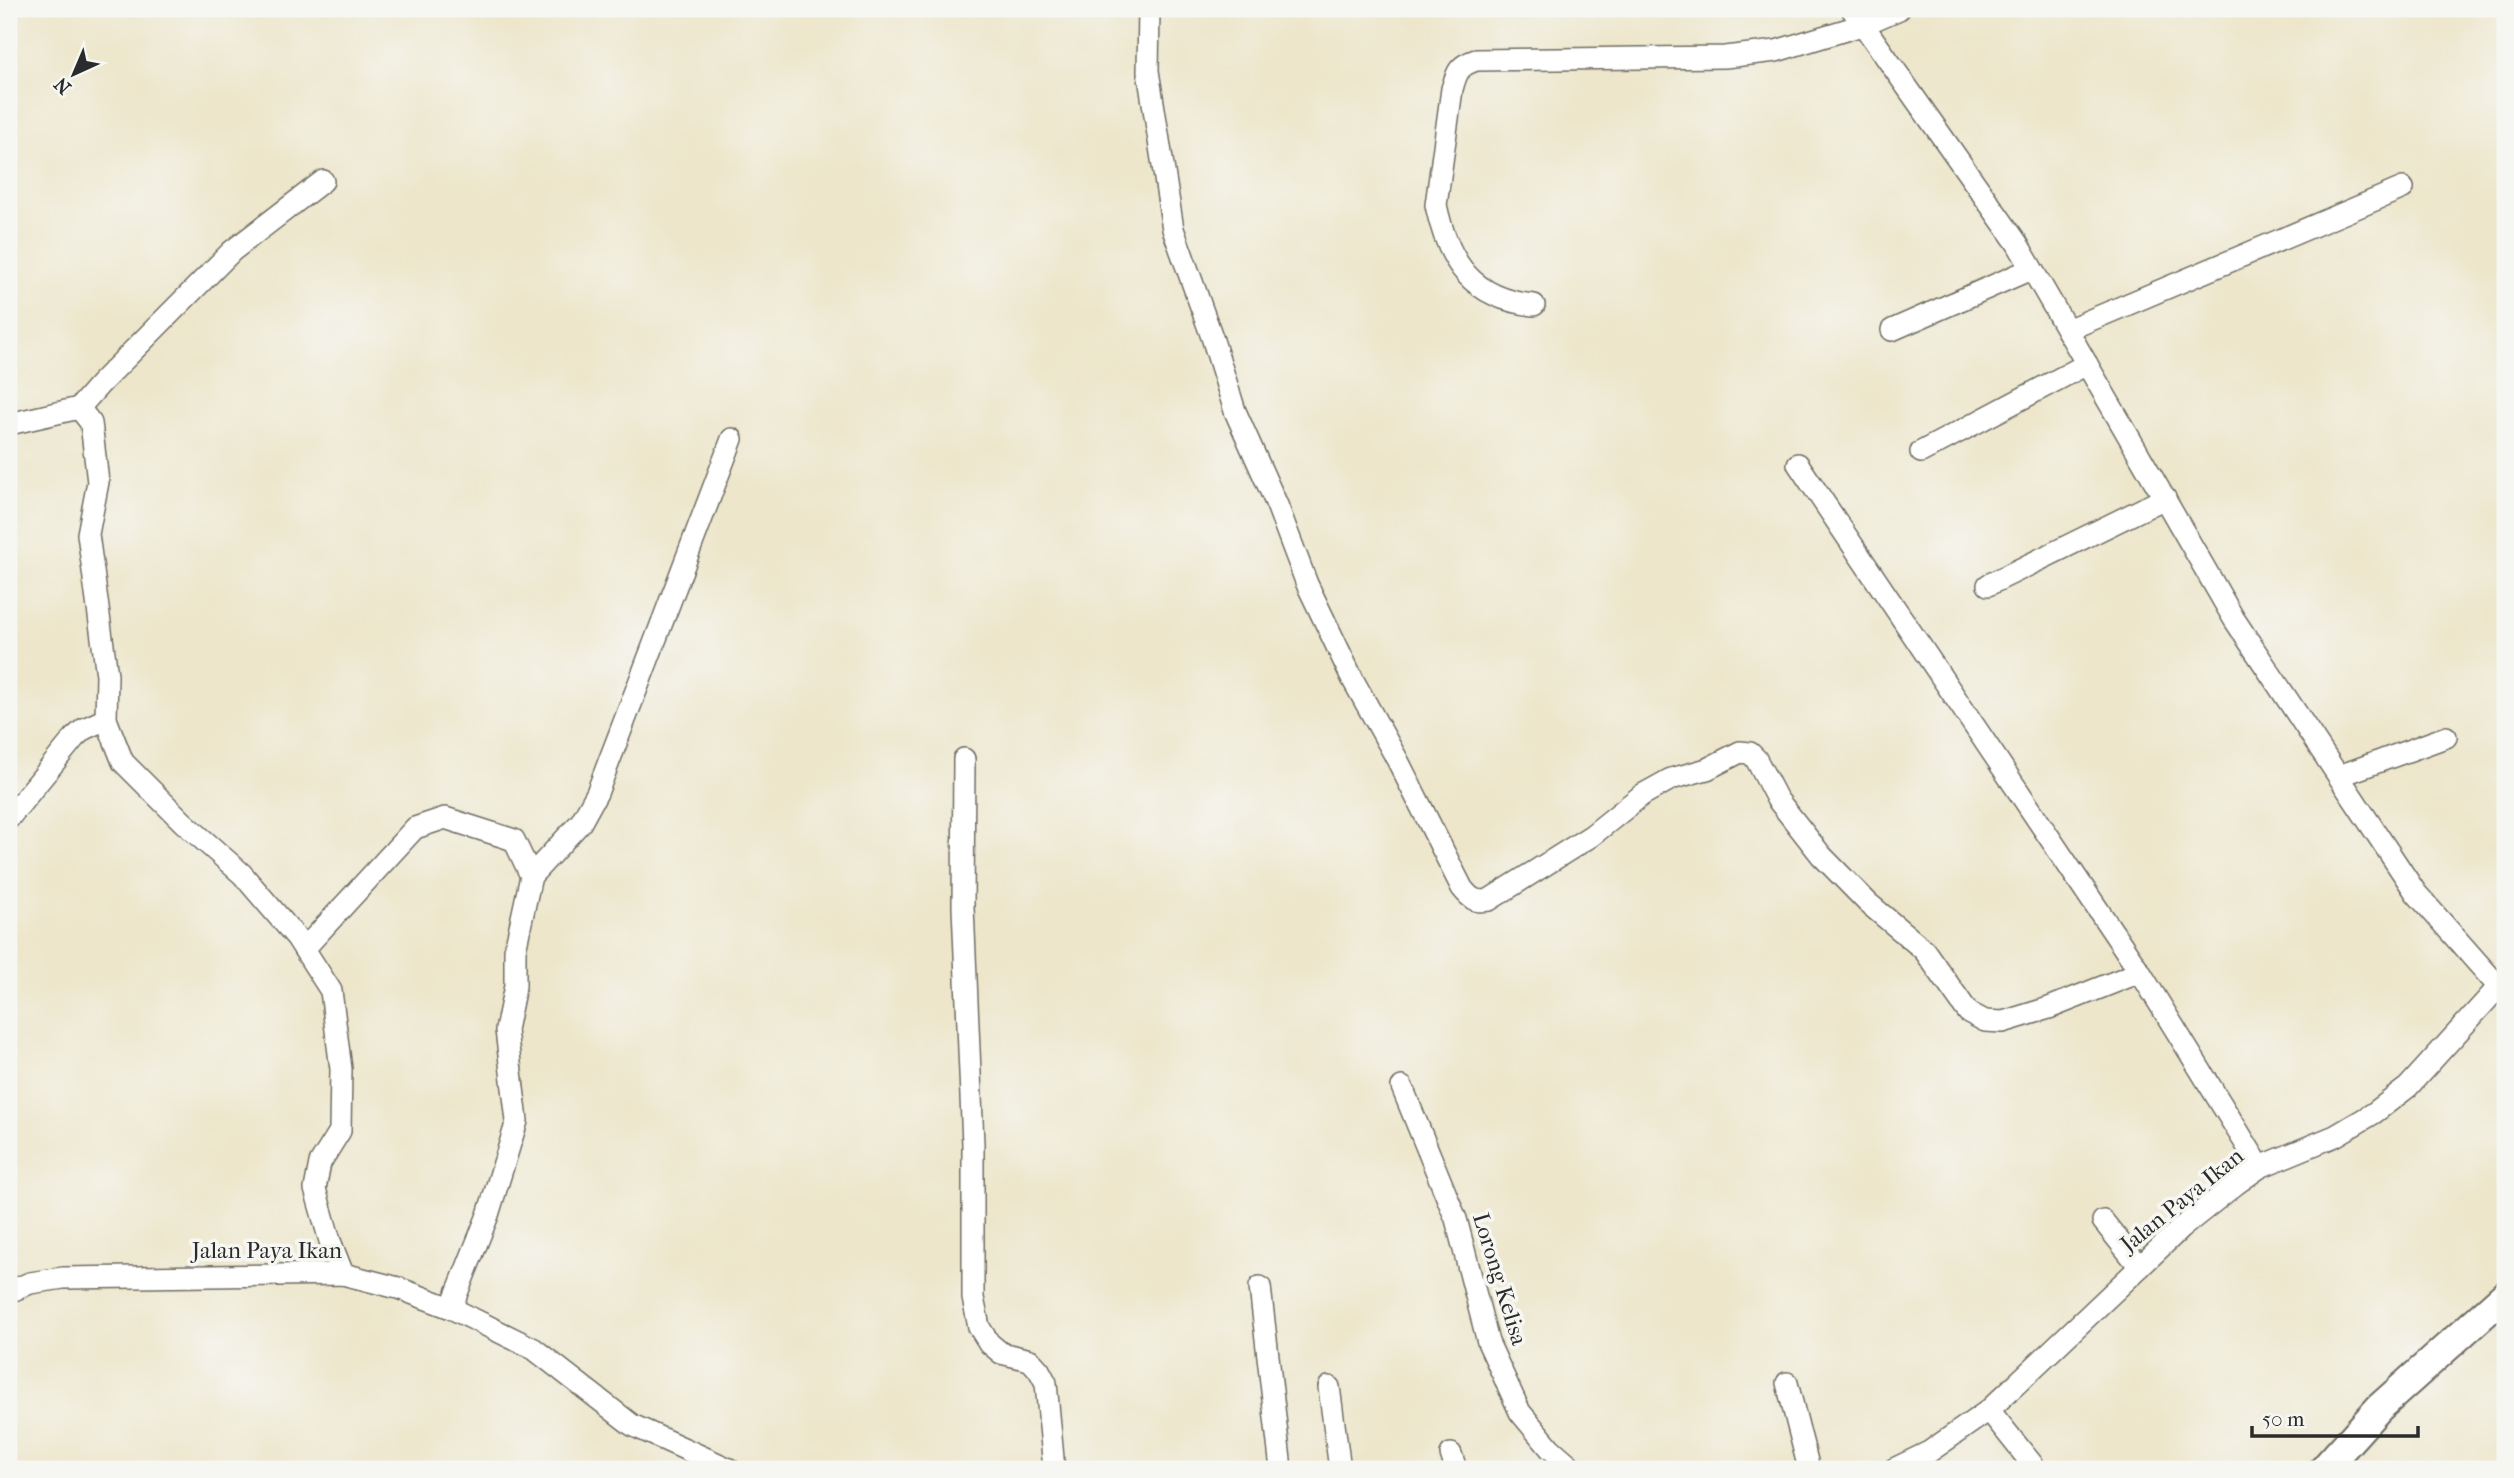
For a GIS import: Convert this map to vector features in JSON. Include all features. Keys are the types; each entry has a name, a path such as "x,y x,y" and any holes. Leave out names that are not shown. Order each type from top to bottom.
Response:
{"main road":[{"path":"2324,1469 2379,1408 2505,1295"}],"street":[{"path":"1149,9 1148,71 1173,229 1235,411 1277,505 1307,584 1461,888 1470,898 1479,902 1489,900 1591,836 1642,794 1671,779 1707,769 1740,751 1750,754 1762,766 1777,799 1821,855 1868,903 1924,950 1968,1012 1985,1020 2003,1021 2049,1008 2140,972"},
{"path":"1534,305 1511,302 1490,294 1473,281 1459,263 1440,223 1436,205 1452,89 1464,64 1476,60 1503,59 1725,57 1776,51 1857,17 1899,9"},
{"path":"1857,17 2017,243 2234,619 2416,893 2502,983"},
{"path":"9,424 79,408 232,251 323,181"},
{"path":"2067,330 2403,188"},
{"path":"1892,330 2031,269"},
{"path":"1921,452 2087,364"},
{"path":"79,408 91,423 98,482 88,534 107,675 106,719 123,762 183,822 242,874 297,937 331,991 341,1069 340,1131 320,1163 315,1189 343,1274"},
{"path":"451,1308 488,1215 517,1121 506,1030 515,986 515,950 531,876 581,822 597,793 732,439"},
{"path":"1798,464 2140,972 2260,1167"},
{"path":"1988,585 2165,498"},
{"path":"9,818 75,737 84,729 106,719"},
{"path":"2339,776 2446,737"},
{"path":"964,759 963,907 973,1144 973,1298 979,1327 989,1343 1001,1353 1030,1360 1046,1382 1054,1469"},
{"path":"304,949 415,828 444,818 514,840 531,876"},
{"name":"Jalan Paya Ikan","path":"1895,1469 1929,1452 1989,1410 2181,1227 2260,1167 2335,1136 2374,1113 2408,1087 2502,983"},
{"name":"Lorong Kelisa","path":"1402,1087 1456,1219 1489,1342 1509,1389 1520,1412 1550,1448 1574,1469"},
{"path":"2103,1221 2140,1267"},
{"name":"Jalan Paya Ikan","path":"9,1292 30,1283 63,1278 343,1274 398,1288 451,1308 534,1349 632,1425 729,1469"},
{"path":"1259,1287 1281,1469"},
{"path":"1787,1383 1809,1469"},
{"path":"1329,1387 1340,1469"},
{"path":"1989,1410 2036,1469"}]}
